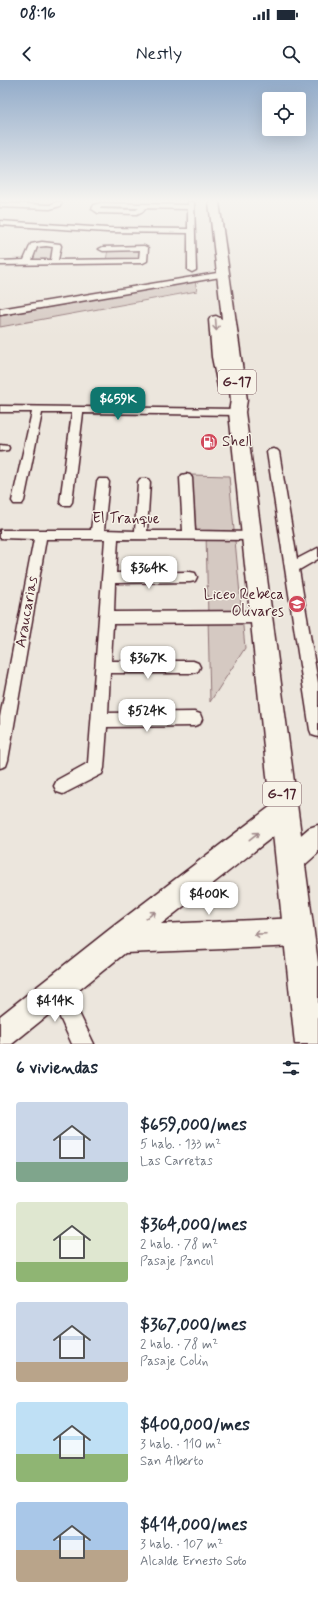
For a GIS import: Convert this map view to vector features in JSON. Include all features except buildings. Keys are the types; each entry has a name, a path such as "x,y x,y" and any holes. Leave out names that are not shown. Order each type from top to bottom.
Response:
{"main road":[{"name":"G-17","path":"220,247 239,400 237,412 251,536 312,1044"},
{"path":"209,262 212,290"},
{"name":"G-17","path":"215,309 218,357 230,400 237,412"}],"street":[{"path":"27,263 34,247"},
{"path":"54,262 57,247"},
{"path":"191,247 192,274"},
{"path":"0,263 143,261 144,248 103,249 101,259 99,261"},
{"path":"0,312 192,274 210,276 223,274"},
{"path":"0,409 237,412"},
{"path":"18,501 38,409"},
{"path":"66,502 78,409"},
{"path":"273,452 292,568 313,663 318,730"},
{"path":"186,478 189,535"},
{"path":"63,786 96,768 109,578 105,535 103,482"},
{"path":"141,535 144,482"},
{"name":"El Tranque","path":"0,534 251,536"},
{"name":"Araucarias","path":"0,760 6,697 41,534"},
{"path":"292,568 318,553"},
{"path":"109,578 190,577"},
{"path":"106,618 261,617"},
{"path":"103,667 193,667"},
{"path":"99,720 194,719"},
{"path":"0,1035 120,939 284,812"},
{"path":"290,862 318,837"},
{"path":"120,939 299,932"},
{"path":"58,989 83,1044"}],"shaded area":[{"path":"38,247 54,247 51,260 33,260"},
{"path":"108,250 140,250 140,259 106,260"},
{"path":"195,281 197,291 0,327 0,316"},
{"path":"192,475 229,476 245,648 210,702 206,533 196,531"}],"place":[{"name":"Shell","path":"209,442"},
{"name":"Liceo Rebeca Olivares","path":"297,604"}]}
